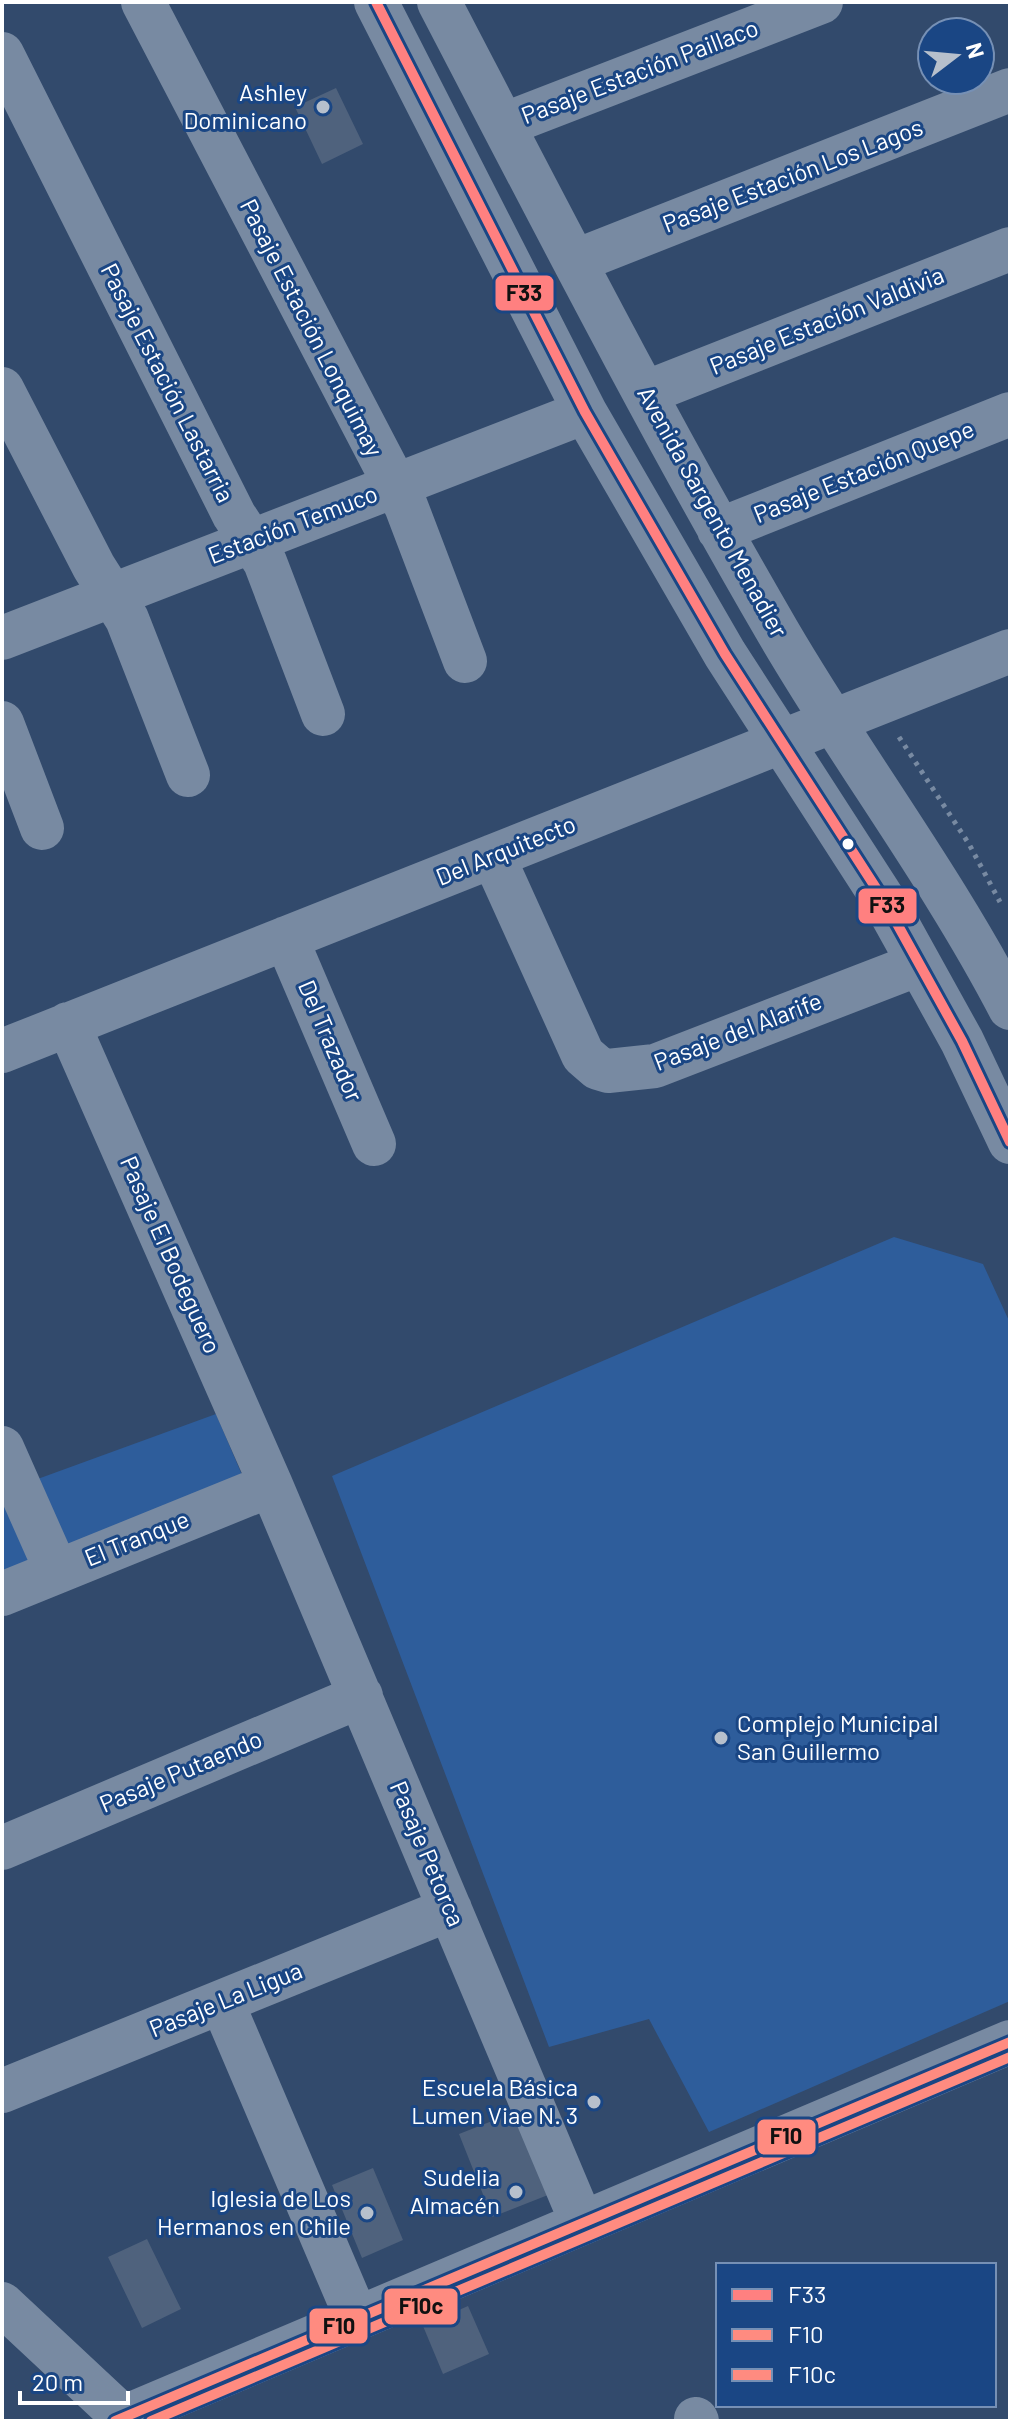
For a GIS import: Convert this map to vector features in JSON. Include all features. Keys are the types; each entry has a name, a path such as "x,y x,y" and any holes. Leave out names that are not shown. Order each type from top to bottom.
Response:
{"street":[{"name":"Pasaje Estación Lonquimay","path":"143,2 406,506 465,661"},
{"path":"376,2 585,412 725,654 861,862 962,1041 1010,1142"},
{"name":"Avenida Sargento Menadier","path":"439,2 719,530 781,636 936,876 1010,1008"},
{"name":"Pasaje Estación Paillaco","path":"503,125 821,2"},
{"name":"Pasaje Estación Lastarria","path":"2,54 234,515 265,562 323,714"},
{"name":"Pasaje Estación Los Lagos","path":"576,261 1010,90"},
{"name":"Pasaje Estación Valdivia","path":"645,393 1010,249"},
{"path":"2,389 127,619 188,775"},
{"name":"Estación Temuco","path":"2,638 585,412"},
{"name":"Pasaje Estación Quepe","path":"719,530 1010,414"},
{"name":"Del Arquitecto","path":"2,1051 1010,651"},
{"path":"2,723 42,828"},
{"name":"Pasaje del Alarife","path":"493,856 583,1055 598,1068 608,1071 622,1072 673,1060 919,964"},
{"name":"Del Trazador","path":"286,938 374,1144"},
{"name":"Pasaje El Bodeguero","path":"68,1024 271,1485"},
{"path":"2,1448 57,1572"},
{"name":"El Tranque","path":"2,1594 271,1485"},
{"name":"Pasaje Petorca","path":"271,1485 582,2223"},
{"name":"Pasaje Putaendo","path":"2,1848 361,1696"},
{"name":"Pasaje La Ligua","path":"2,2091 450,1909"},
{"path":"222,2002 357,2319"},
{"path":"2,2304 119,2419 1010,2042"}],"path":[{"path":"877,704 969,844 1003,908"}],"shaded area":[{"name":"Complejo Municipal San Guillermo","path":"894,1237 983,1264 1010,1323 1010,2001 709,2132 649,2019 549,2047 332,1476"},
{"path":"216,1414 242,1475 2,1572 2,1492"}],"building":[{"path":"336,88 363,144 322,164 295,107"},
{"path":"515,2112 548,2195 492,2217 459,2134"},
{"name":"Iglesia de Los Hermanos en Chile","path":"373,2168 403,2240 362,2258 332,2185"},
{"path":"147,2239 181,2309 142,2328 108,2257"},
{"path":"468,2306 489,2354 443,2374 423,2326"}],"transit line":[{"name":"F33","path":"376,2 585,412 725,654 885,902 962,1041 1010,1142"},
{"name":"F10","path":"115,2421 1010,2042"},
{"name":"F10c","path":"151,2421 1010,2057"}],"place":[{"name":"Ashley Dominicano","path":"323,107"},
{"name":"Complejo Municipal San Guillermo","path":"721,1738"},
{"name":"Escuela Básica Lumen Viae N. 3","path":"594,2102"},
{"name":"Sudelia Almacén","path":"516,2192"},
{"name":"Iglesia de Los Hermanos en Chile","path":"367,2213"}]}
